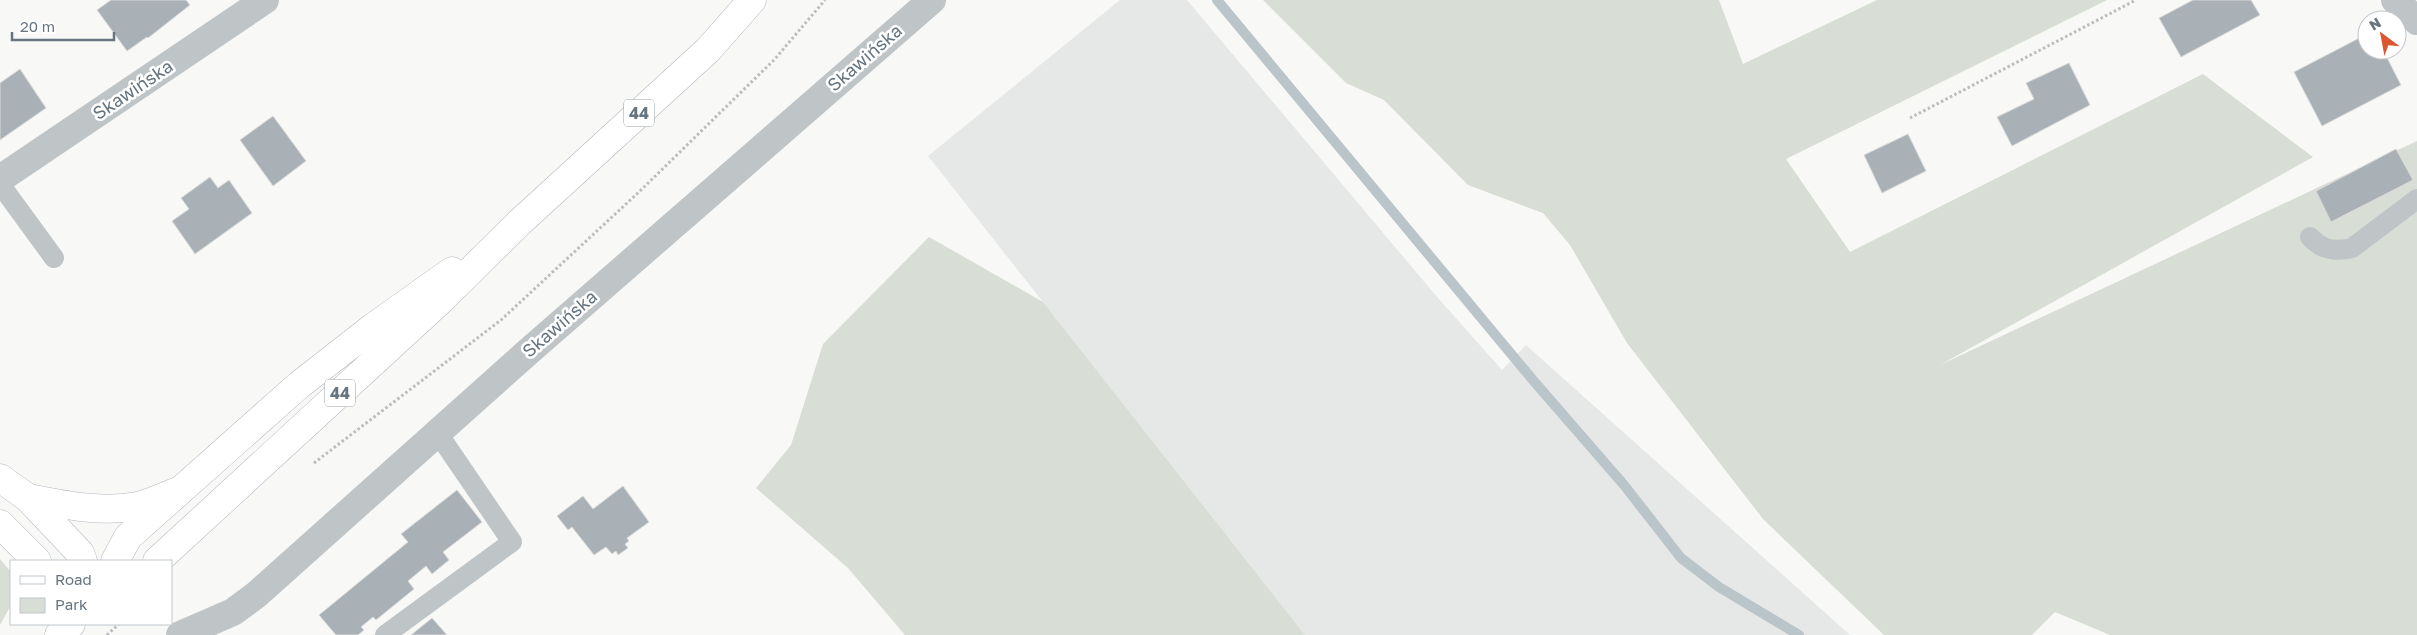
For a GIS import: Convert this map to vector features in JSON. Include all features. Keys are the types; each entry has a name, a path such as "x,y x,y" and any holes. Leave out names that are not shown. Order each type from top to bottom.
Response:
{"main road":[{"name":"44","path":"158,560 441,300 520,222 708,50 752,0"},
{"name":"44","path":"116,560 128,537 299,385 372,328 520,222"},
{"path":"0,478 28,498 80,553 83,560"},
{"path":"28,498 81,508 112,508 138,506 178,491"},
{"path":"0,524 36,560"},
{"path":"59,635 70,625"}],"street":[{"name":"Skawińska","path":"0,179 266,0"},
{"name":"Skawińska","path":"180,635 233,612 256,595 437,432 932,0"},
{"path":"2395,0 2417,21"}],"lane":[{"path":"0,184 54,258"},
{"path":"2310,237 2317,245 2330,250 2340,251 2352,248 2417,199"},
{"path":"385,635 512,542 437,432"}],"path":[{"path":"312,464 501,320 640,192 774,60 825,0"},
{"path":"1910,118 2136,0"},
{"path":"107,635 118,625"}],"shaded area":[{"path":"1120,0 1187,0 1438,298 1502,370 1526,345 1850,635 1305,635 928,156"}],"green space":[{"path":"1263,0 1719,0 1743,64 1877,0 2107,0 1786,159 1850,252 2203,74 2313,157 1940,365 2417,141 2417,635 2110,635 2055,612 2032,635 1884,635 1763,519 1627,343 1570,245 1543,213 1468,185 1384,100 1346,83"},
{"path":"929,237 1043,302 1305,635 905,635 848,568 756,488 791,445 823,344"},
{"path":"0,559 10,571 10,607 0,625"}],"building":[{"path":"111,0 186,0 190,5 148,38 127,51 97,10"},
{"path":"2193,0 2251,0 2260,15 2181,57 2159,18"},
{"path":"2357,39 2357,60 2388,60 2401,85 2322,126 2294,72"},
{"path":"2069,63 2090,105 2012,146 1997,117 2034,99 2026,83"},
{"path":"20,69 46,108 0,140 0,83"},
{"path":"273,116 306,161 273,186 240,140"},
{"path":"1908,134 1926,171 1882,193 1864,155"},
{"path":"2396,149 2413,180 2331,222 2316,191"},
{"path":"210,177 218,188 229,180 252,213 195,254 172,221 189,209 181,198"},
{"path":"623,486 649,522 627,538 629,541 625,544 628,548 618,555 616,551 612,554 606,547 594,555 572,527 568,530 557,516 583,496 593,509"},
{"path":"457,490 482,522 443,552 449,560 432,574 426,566 408,581 414,589 376,620 373,617 361,627 364,630 358,635 336,635 319,615 408,542 401,534"},
{"path":"432,618 447,635 411,635"}],"waterway":[{"path":"1217,0 1532,379 1624,485 1681,558 1719,587 1799,635"}]}
